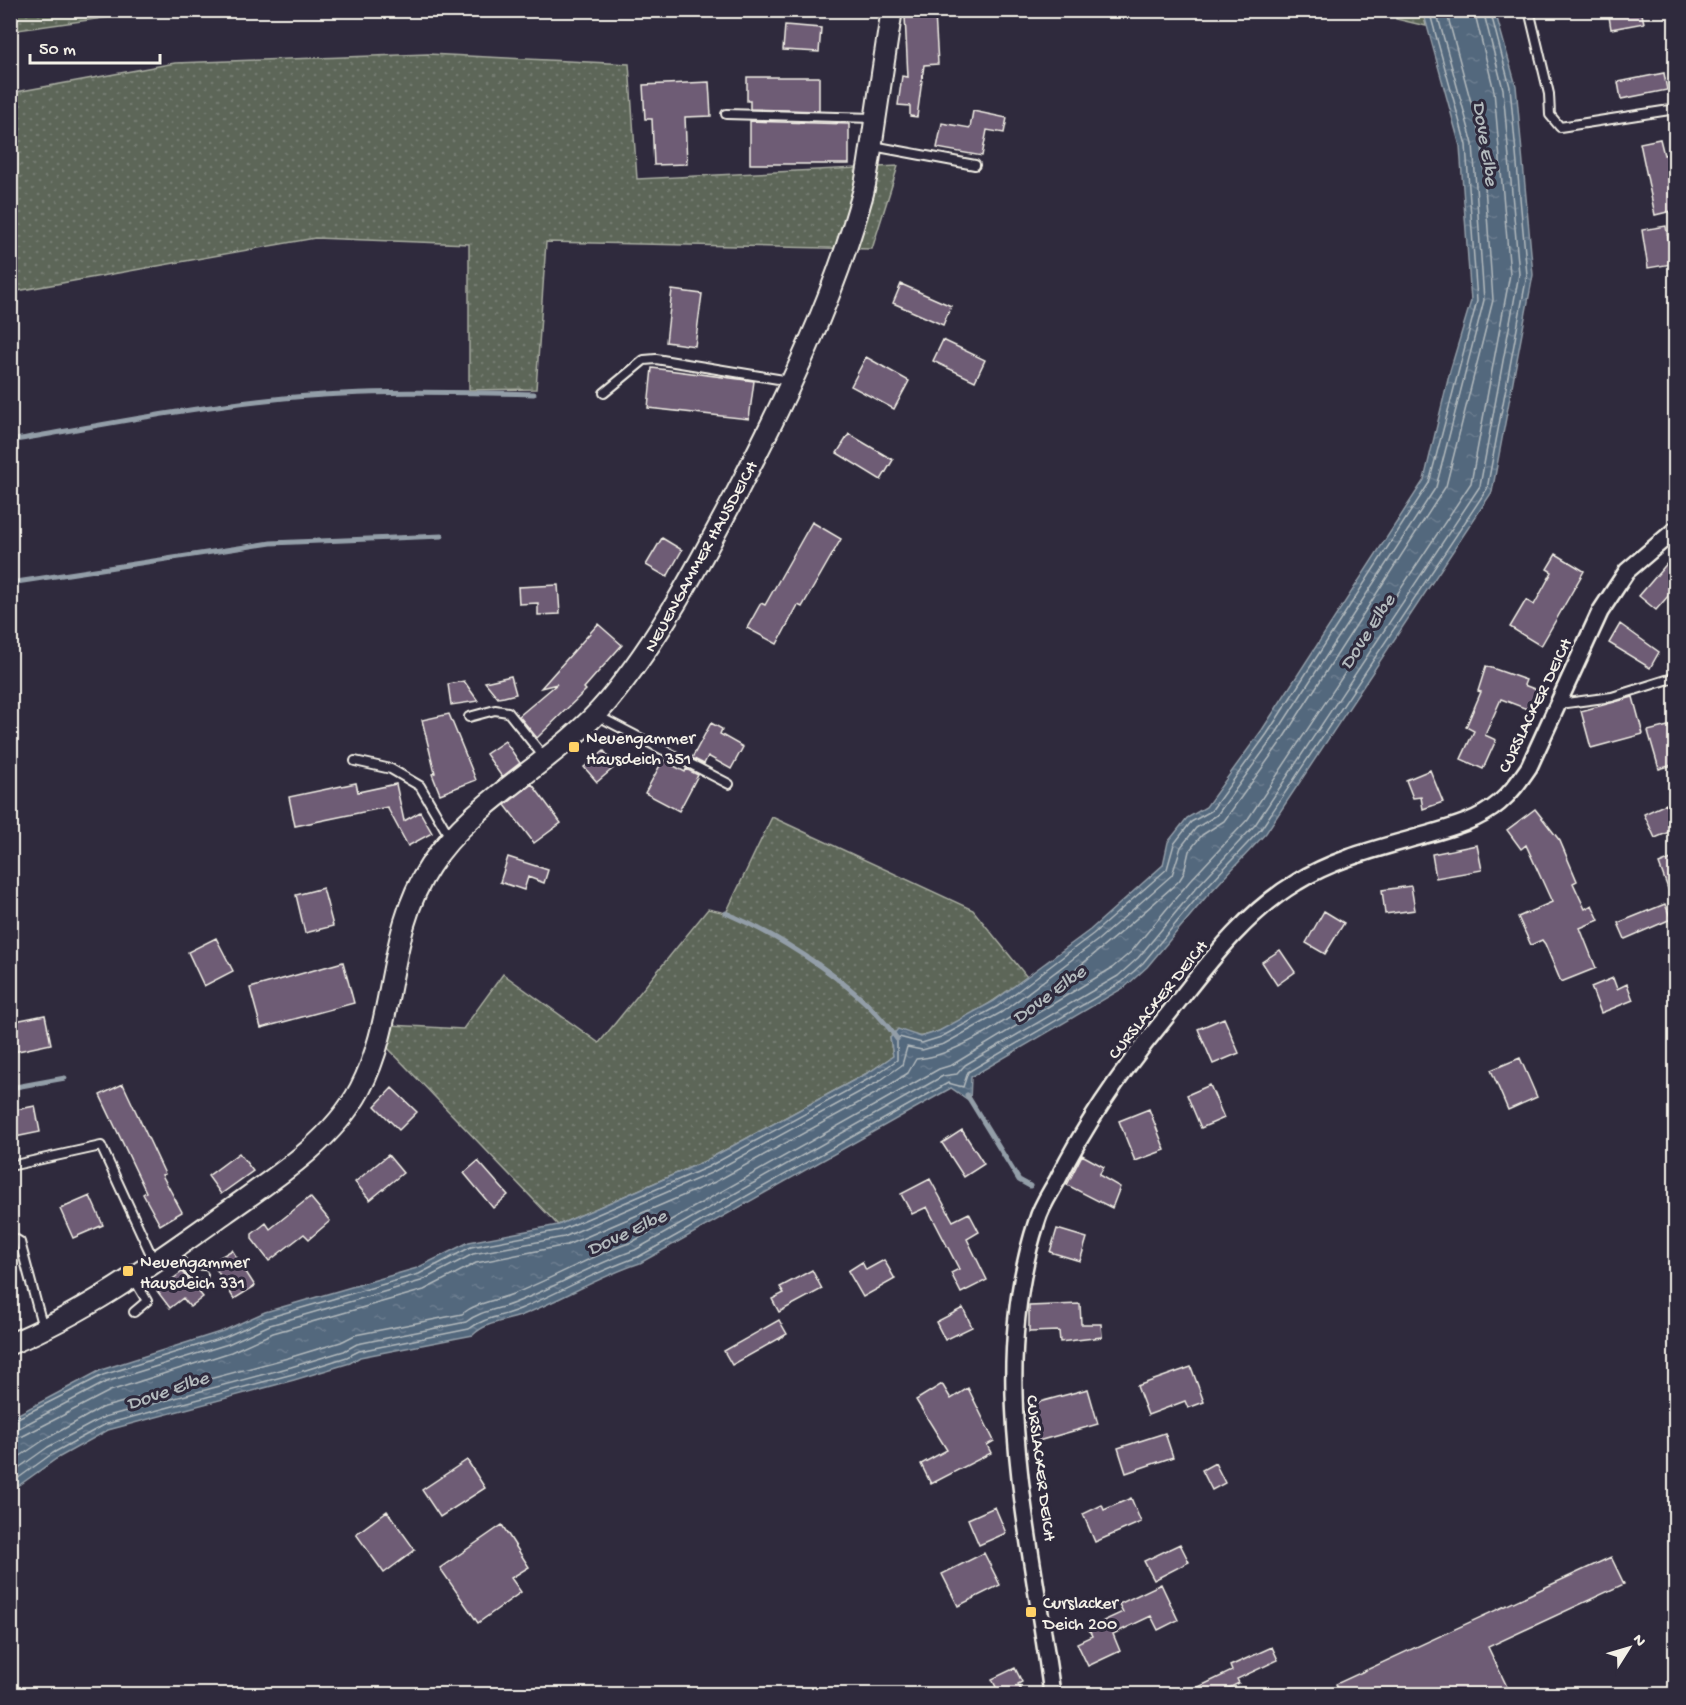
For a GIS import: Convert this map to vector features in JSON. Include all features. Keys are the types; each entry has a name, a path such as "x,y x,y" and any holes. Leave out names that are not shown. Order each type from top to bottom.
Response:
{"street":[{"name":"NEUENGAMMER HAUSDEICH","path":"10,1344 44,1330 105,1297 172,1251 297,1159 335,1123 360,1089 378,1041 409,905 431,864 452,840 595,715 643,658 686,587 792,381 831,292 864,190 892,10"},
{"name":"CURSLACKER DEICH","path":"1052,1695 1018,1456 1012,1382 1022,1285 1037,1219 1073,1148 1104,1096 1221,950 1257,912 1296,882 1341,860 1457,826 1477,818 1498,805 1529,767 1600,612 1616,587 1627,571 1676,529"}],"lane":[{"path":"1529,10 1549,94 1550,114 1560,127 1676,109"},
{"path":"726,114 875,118"},
{"path":"871,146 975,165"},
{"path":"604,393 644,360 656,358 792,381"},
{"path":"1559,704 1612,697 1676,676"},
{"path":"470,717 495,710 508,712 545,758"},
{"path":"595,715 729,784"},
{"path":"356,761 391,769 420,786 452,840"},
{"path":"10,1166 101,1146 155,1263"},
{"path":"10,1236 20,1242 44,1330"},
{"path":"172,1251 192,1274 203,1275"},
{"path":"133,1278 147,1301 134,1312"}],"green space":[{"path":"11,10 152,10 152,11 11,31"},
{"path":"1396,11 1423,11 1426,26 1396,19"},
{"path":"428,54 629,64 637,179 898,166 872,249 546,242 536,389 469,390 469,244 315,238 11,292 11,93 175,63"},
{"path":"772,817 973,910 1027,977 977,1012 949,1027 922,1036 890,1038 893,1056 871,1071 705,1161 558,1225 386,1046 391,1025 463,1029 503,974 599,1043 708,909 726,913"}],"water":[{"name":"Dove Elbe","path":"1423,11 1495,11 1516,86 1533,275 1492,492 1266,833 1206,897 1147,967 1125,987 971,1077 970,1101 951,1088 640,1263 520,1316 489,1325 473,1335 360,1357 350,1363 294,1380 108,1430 56,1459 11,1491 11,1418 101,1370 223,1331 265,1312 417,1268 469,1242 558,1225 705,1161 871,1071 893,1056 890,1038 898,1029 921,1037 939,1031 994,1001 1090,930 1163,865 1168,842 1187,818 1206,807 1262,730 1424,480 1450,371 1471,301 1460,146"}],"building":[{"path":"1608,10 1641,10 1644,23 1611,29"},
{"path":"935,14 938,64 924,65 917,117 910,116 910,106 898,105 902,76 908,77 905,16"},
{"path":"785,25 821,28 819,52 783,50"},
{"path":"1664,73 1667,90 1621,99 1618,82"},
{"path":"747,77 819,77 819,111 750,109 750,101 747,101"},
{"path":"709,82 711,116 685,117 687,164 654,165 652,119 645,119 643,85"},
{"path":"973,111 1007,118 1004,133 987,130 982,156 937,148 942,123 970,128"},
{"path":"750,121 849,124 849,164 750,164"},
{"path":"1660,139 1664,155 1676,152 1676,210 1655,215 1640,143"},
{"path":"1666,226 1672,264 1648,268 1642,230"},
{"path":"901,284 951,306 943,325 893,303"},
{"path":"672,290 702,294 695,346 666,342"},
{"path":"943,340 985,360 975,381 933,361"},
{"path":"866,357 909,381 894,409 851,386"},
{"path":"652,368 754,381 749,419 648,408"},
{"path":"849,434 893,460 881,480 837,453"},
{"path":"812,522 841,539 802,607 798,605 777,644 747,628 761,603 765,605"},
{"path":"662,538 682,550 667,577 646,565"},
{"path":"1676,553 1676,587 1656,610 1639,596"},
{"path":"1556,554 1584,571 1541,646 1510,627 1526,600 1534,605 1552,572 1547,569"},
{"path":"558,585 560,614 538,615 538,603 519,604 518,587"},
{"path":"598,624 622,645 584,688 586,690 537,738 519,716 557,684 541,688"},
{"path":"1620,624 1659,652 1650,668 1609,643"},
{"path":"1486,666 1526,680 1524,685 1542,692 1535,712 1501,699 1485,735 1496,740 1483,769 1461,759 1474,731 1466,727 1481,692 1478,691"},
{"path":"511,676 516,694 504,697 498,698 485,682"},
{"path":"464,681 478,701 451,705 448,684"},
{"path":"1633,697 1643,734 1591,748 1581,711"},
{"path":"449,714 476,780 440,794 432,774 435,773 422,720"},
{"path":"711,723 722,729 720,734 743,747 731,769 708,756 704,764 692,758"},
{"path":"1676,724 1676,764 1659,769 1648,731"},
{"path":"505,741 520,763 502,777 486,754"},
{"path":"604,751 616,766 597,782 584,767"},
{"path":"663,760 685,772 686,769 698,775 679,811 645,793"},
{"path":"1430,770 1443,802 1423,809 1421,797 1413,798 1406,780"},
{"path":"356,783 358,792 396,784 404,821 420,812 432,833 408,846 387,807 295,826 289,797"},
{"path":"532,784 561,823 534,843 505,805"},
{"path":"1666,804 1676,829 1655,838 1644,814"},
{"path":"1535,809 1560,841 1577,881 1573,883 1585,909 1592,905 1599,920 1580,928 1596,968 1561,982 1545,944 1542,940 1531,945 1518,917 1552,902 1526,845 1521,849 1507,830"},
{"path":"1477,845 1482,870 1436,878 1432,854"},
{"path":"508,857 548,870 544,883 528,877 524,890 500,882"},
{"path":"1676,857 1676,904 1674,905 1659,864"},
{"path":"1411,886 1415,910 1385,914 1382,890"},
{"path":"323,888 333,926 305,933 296,895"},
{"path":"1665,904 1671,919 1625,939 1618,923"},
{"path":"1324,911 1344,923 1325,954 1306,943"},
{"path":"216,938 233,971 204,986 188,952"},
{"path":"1280,950 1295,972 1277,985 1262,962"},
{"path":"343,962 354,1003 261,1028 250,988"},
{"path":"1613,978 1617,989 1627,984 1633,1000 1601,1013 1591,987"},
{"path":"45,1015 51,1044 13,1052 10,1022"},
{"path":"1224,1018 1239,1053 1213,1064 1198,1029"},
{"path":"1520,1058 1537,1097 1508,1110 1491,1070"},
{"path":"123,1084 165,1174 162,1175 182,1212 160,1225 143,1194 146,1192 100,1095"},
{"path":"1210,1085 1224,1118 1201,1128 1187,1095"},
{"path":"392,1088 417,1112 399,1130 375,1106"},
{"path":"35,1106 40,1132 10,1138 10,1111"},
{"path":"1149,1109 1165,1150 1135,1161 1119,1121"},
{"path":"962,1130 984,1164 964,1177 942,1143"},
{"path":"239,1153 253,1171 221,1194 208,1176"},
{"path":"388,1155 403,1173 370,1200 355,1182"},
{"path":"1082,1155 1104,1167 1099,1175 1120,1187 1112,1208 1067,1185"},
{"path":"478,1161 508,1195 493,1208 464,1173"},
{"path":"930,1179 953,1221 969,1213 979,1232 967,1239 987,1280 961,1293 951,1273 959,1269 927,1207 912,1214 901,1194"},
{"path":"90,1196 103,1225 73,1238 60,1209"},
{"path":"310,1197 330,1221 309,1239 304,1234 269,1261 252,1239 252,1234 266,1223 270,1229"},
{"path":"1057,1229 1087,1238 1080,1261 1050,1252"},
{"path":"232,1250 255,1286 234,1299 212,1262"},
{"path":"884,1260 895,1279 863,1297 848,1271 862,1262 866,1270"},
{"path":"812,1270 822,1289 779,1312 772,1299 784,1293 780,1287"},
{"path":"182,1272 203,1297 190,1307 183,1298 170,1308 157,1291"},
{"path":"1080,1304 1081,1324 1101,1324 1102,1337 1060,1342 1059,1331 1029,1332 1029,1306"},
{"path":"963,1308 972,1327 945,1340 936,1322"},
{"path":"779,1320 787,1334 732,1365 724,1351"},
{"path":"1191,1367 1204,1402 1188,1408 1185,1401 1148,1415 1137,1386"},
{"path":"942,1384 951,1399 968,1388 994,1441 987,1445 991,1453 931,1484 921,1464 947,1450 916,1400"},
{"path":"1088,1389 1098,1424 1038,1441 1028,1405"},
{"path":"1165,1433 1173,1457 1126,1473 1118,1448"},
{"path":"467,1460 485,1488 440,1517 422,1490"},
{"path":"1215,1463 1225,1483 1212,1490 1202,1470"},
{"path":"1131,1498 1141,1522 1095,1542 1083,1514 1102,1505 1104,1510"},
{"path":"995,1507 1006,1533 979,1545 968,1519"},
{"path":"387,1511 415,1550 384,1573 356,1534"},
{"path":"502,1525 529,1567 511,1578 521,1592 478,1623 440,1568"},
{"path":"1180,1544 1189,1562 1154,1580 1144,1561"},
{"path":"984,1553 1000,1585 958,1606 942,1574"},
{"path":"1611,1557 1624,1584 1488,1647 1511,1695 1341,1695 1336,1684"},
{"path":"1161,1584 1178,1620 1158,1630 1151,1616 1113,1634 1120,1651 1088,1666 1077,1643 1092,1636 1088,1628 1123,1612 1119,1604"},
{"path":"1272,1647 1278,1660 1237,1679 1239,1683 1227,1689 1230,1695 1182,1695 1232,1671 1230,1666"},
{"path":"1015,1668 1022,1682 1018,1684 1023,1695 1000,1695 992,1679"}],"waterway":[{"path":"10,441 181,411 315,395 440,392 534,394"},
{"path":"10,583 271,543 442,536"},
{"path":"726,913 772,936 820,966 864,1001 897,1039"},
{"path":"10,1088 65,1078"},
{"path":"967,1095 1019,1180 1030,1186"}],"place":[{"name":"Neuengammer Hausdeich 351","path":"574,747"},
{"name":"Neuengammer Hausdeich 331","path":"128,1271"},
{"name":"Curslacker Deich 200","path":"1031,1612"}]}
